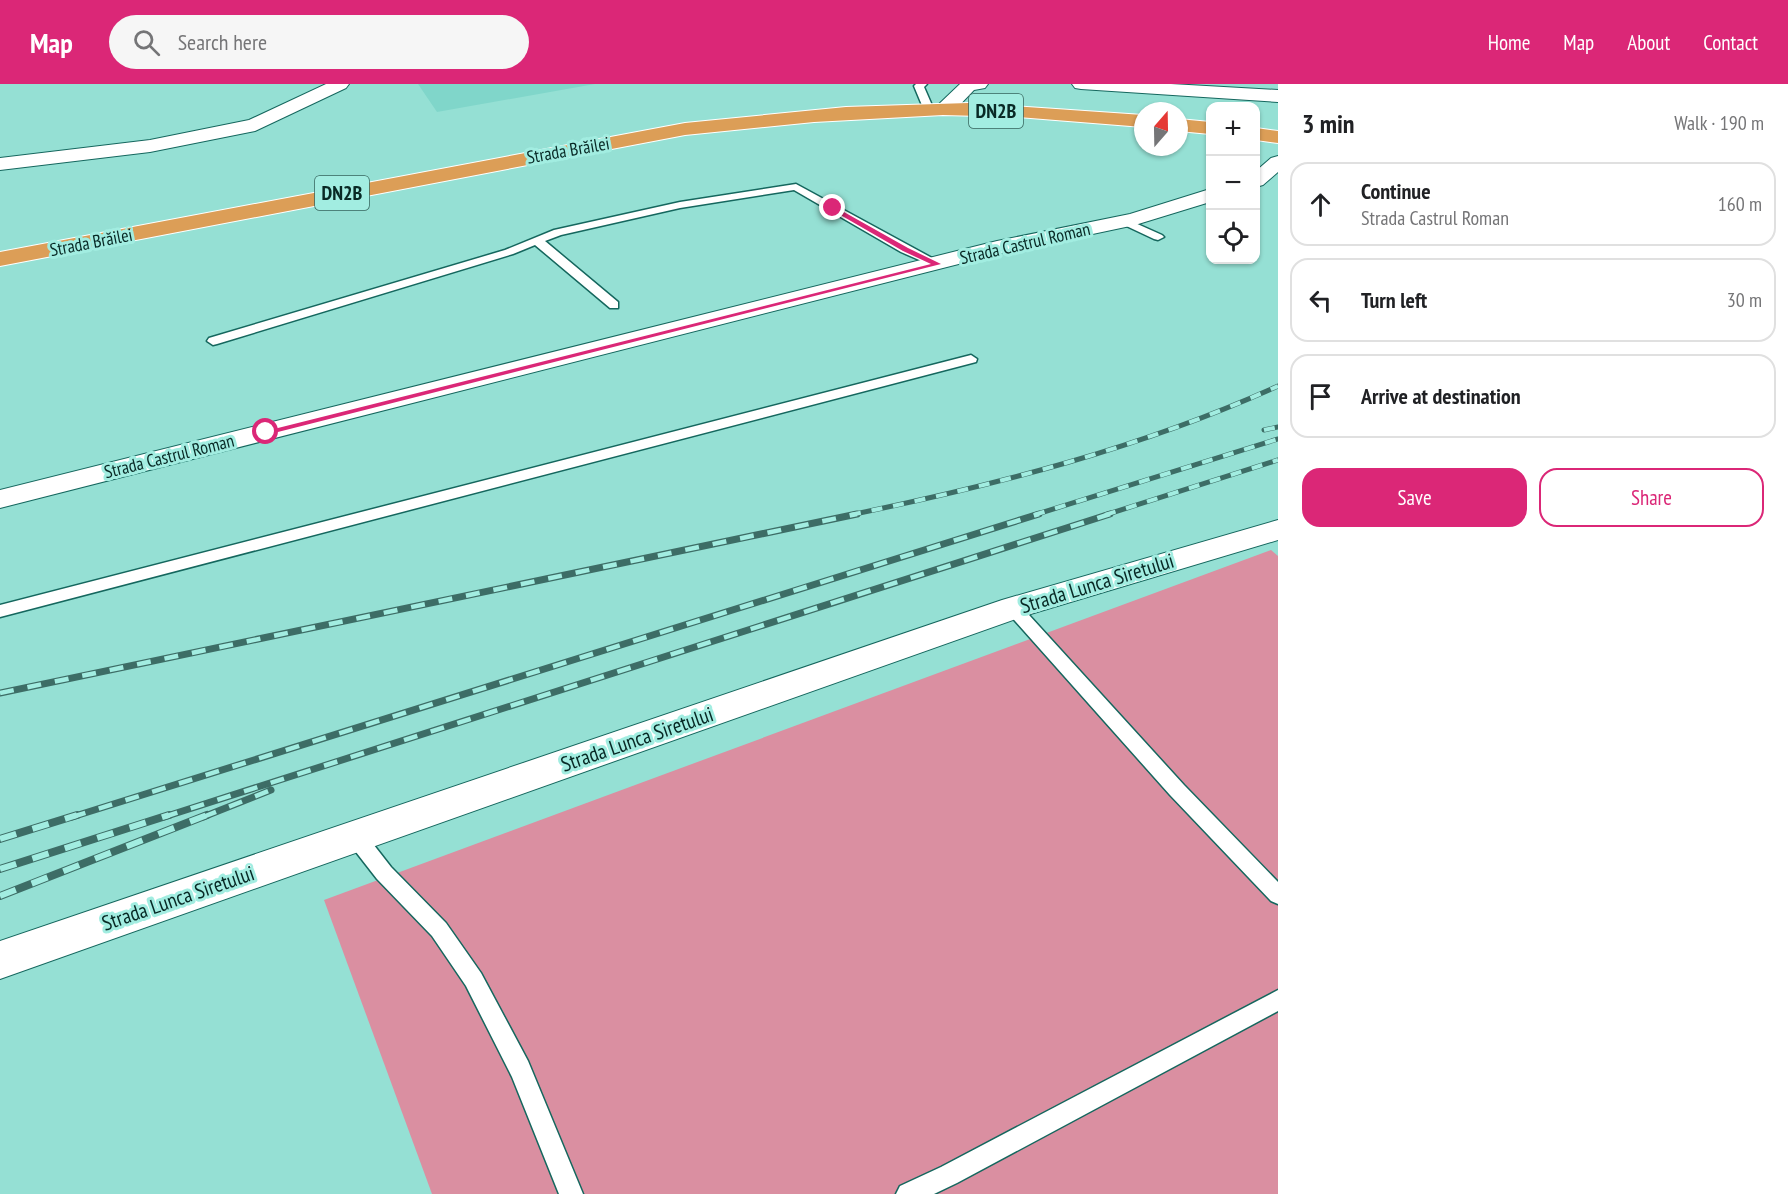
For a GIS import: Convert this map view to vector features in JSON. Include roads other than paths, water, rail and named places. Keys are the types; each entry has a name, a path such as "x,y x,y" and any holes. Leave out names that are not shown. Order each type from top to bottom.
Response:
{"highway":[{"name":"Strada Brăilei","path":"0,259 685,129 780,118 937,110 1037,113 1134,120"},
{"path":"1188,125 1206,127"},
{"path":"1260,135 1278,137"}],"street":[{"path":"0,164 150,146 255,125 340,84"},
{"path":"937,110 968,86 979,84"},
{"path":"1081,84 1278,96"},
{"path":"1260,178 1278,162"},
{"name":"Strada Castrul Roman","path":"0,498 997,248 1124,221 1206,196"},
{"name":"Strada Lunca Siretului","path":"0,960 1013,608 1278,530"}],"lane":[{"path":"922,84 919,86 937,110"},
{"path":"213,341 509,252 558,232 680,205 796,187 905,250 937,264"},
{"path":"1124,221 1158,237"},
{"path":"536,240 614,305"},
{"path":"0,611 971,359"},
{"path":"1013,608 1177,790 1278,895"},
{"path":"356,837 383,872 423,912 453,948 481,990 515,1054 572,1194"},
{"path":"908,1194 949,1175 1278,1000"}],"railway":[{"path":"850,515 959,491 1121,446 1174,428 1278,386"},
{"path":"1264,430 1278,427"},
{"path":"1034,515 1278,439"},
{"path":"1105,515 1278,460"},
{"path":"0,693 857,514"},
{"path":"72,817 1039,514"},
{"path":"164,817 1110,514"},
{"path":"203,817 271,790"},
{"path":"0,839 77,815"},
{"path":"0,869 169,815"},
{"path":"0,896 207,815"}]}
